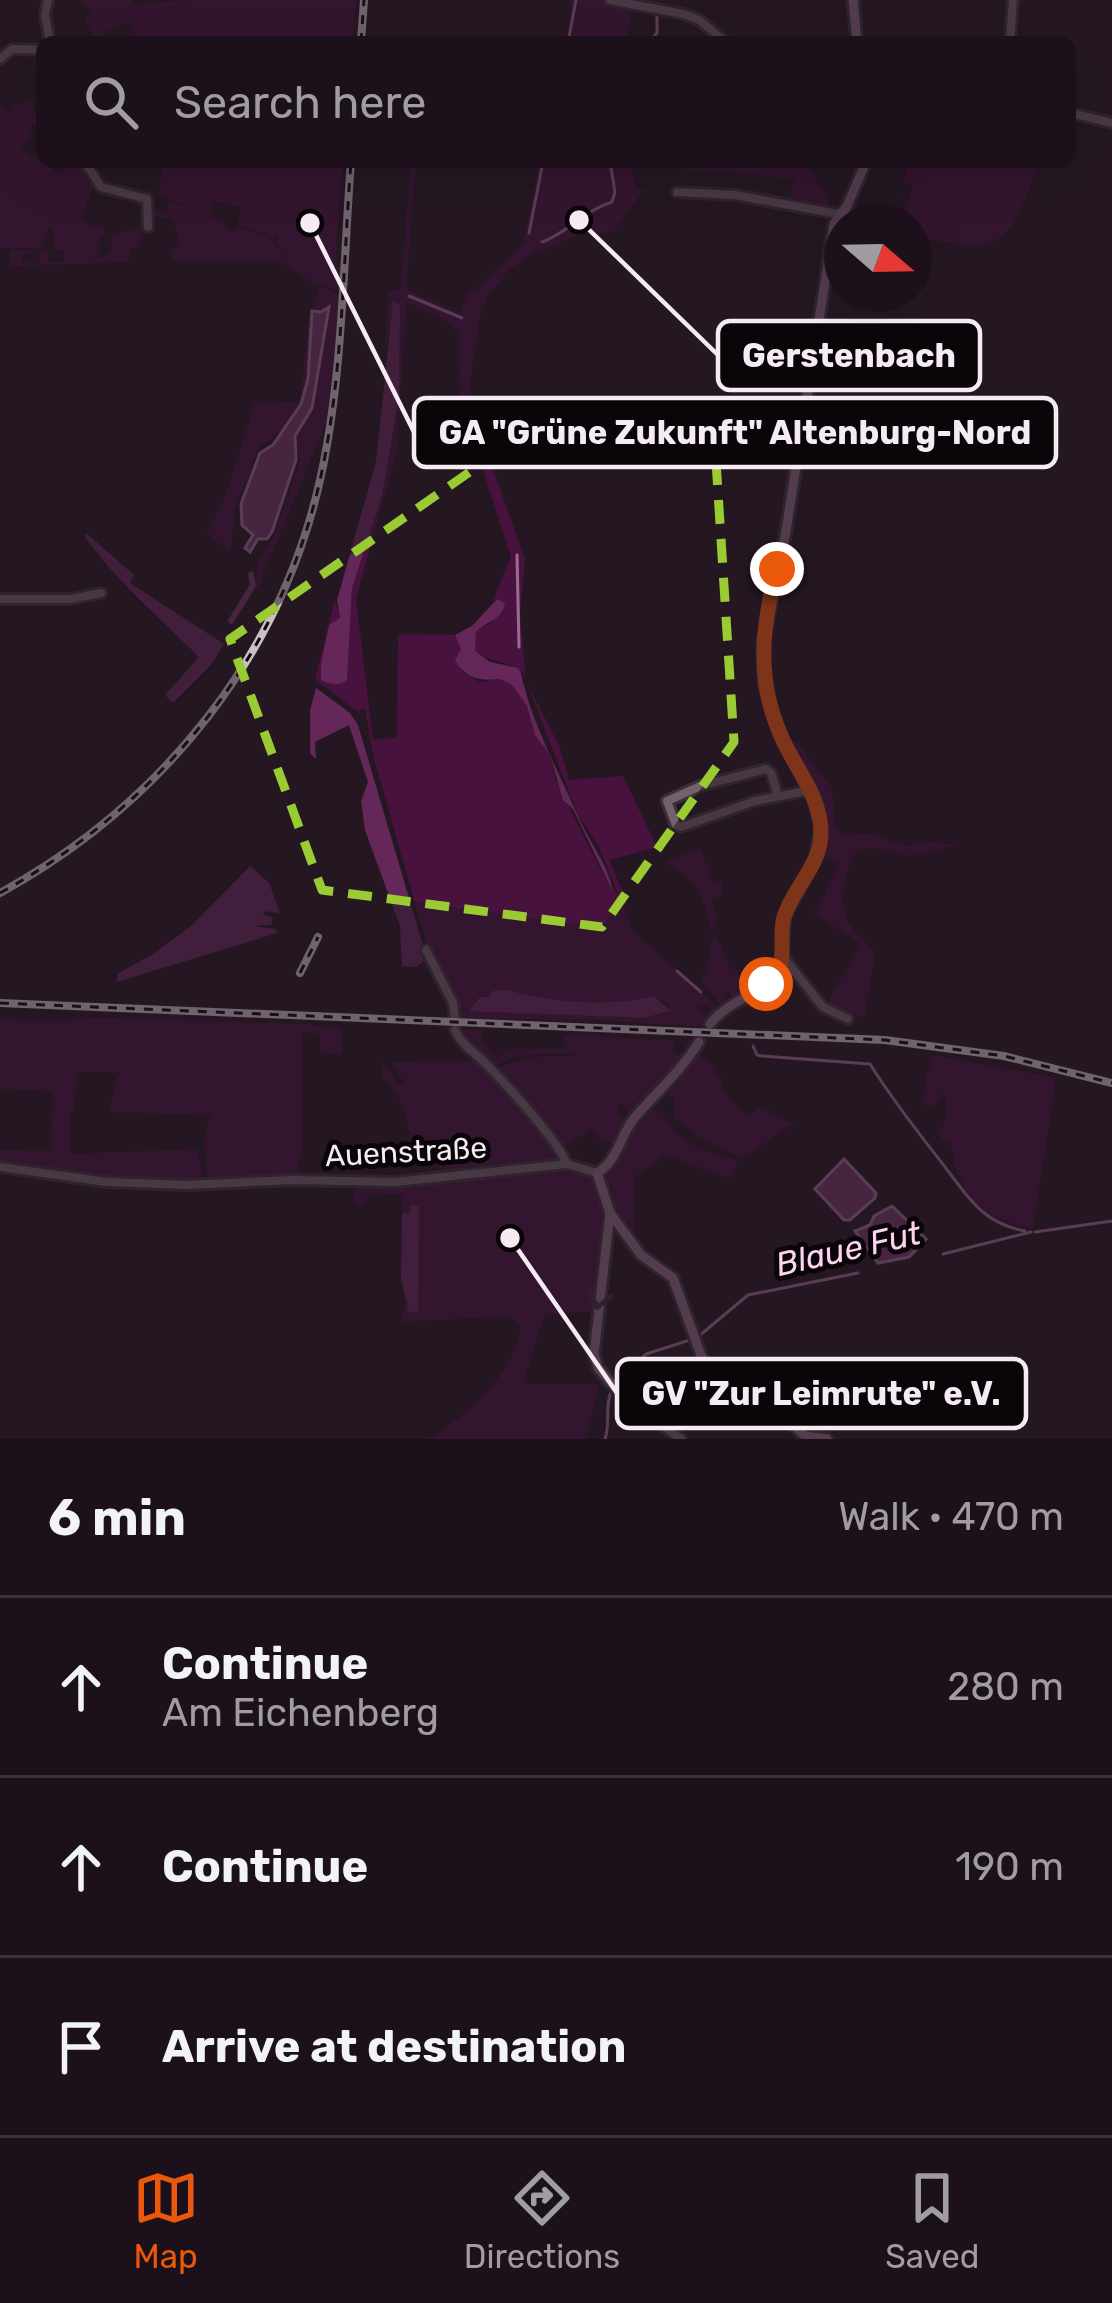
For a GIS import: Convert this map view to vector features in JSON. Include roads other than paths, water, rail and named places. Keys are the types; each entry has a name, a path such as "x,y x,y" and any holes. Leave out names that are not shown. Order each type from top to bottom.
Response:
{"street":[{"path":"48,0 49,36"},
{"path":"610,0 699,20 719,36"},
{"path":"854,0 857,36"},
{"path":"1010,36 1013,0"},
{"path":"0,59 12,49 36,50"},
{"path":"1076,115 1112,123"},
{"path":"89,168 101,187 147,199 148,227"},
{"path":"845,204 863,168"},
{"path":"677,192 735,195 824,210"},
{"path":"710,1024 724,1009 773,979 784,958 784,916 820,841 811,790 783,742 764,683 763,642 786,531 824,286"},
{"path":"0,599 71,599 101,592"},
{"path":"778,796 766,769 704,785 668,801 676,825 682,827 725,810 811,790"},
{"path":"427,950 453,1003 455,1018"},
{"path":"784,958 824,1007 848,1019"},
{"path":"773,979 799,981"},
{"path":"454,1030 503,1082 567,1164"},
{"path":"699,1042 633,1120 612,1162 597,1173 610,1213 641,1256 673,1279 707,1385"},
{"name":"Auenstraße","path":"0,1167 161,1184 395,1182 567,1164 597,1173"},
{"path":"610,1213 608,1255 593,1335 595,1361 635,1410 650,1411 680,1392 707,1385 774,1407 805,1436 827,1439"},
{"path":"650,1411 681,1439"}],"waterway":[{"path":"569,36 576,0"},
{"path":"654,36 657,13"},
{"path":"529,233 542,168"},
{"path":"542,242 612,202 611,168"},
{"path":"409,296 462,318"},
{"path":"517,555 519,647"},
{"path":"231,621 253,585 251,574"},
{"path":"677,971 701,992"},
{"path":"753,1046 762,1056 870,1064 976,1206 997,1222 1025,1231"},
{"path":"1035,1232 1112,1221"},
{"name":"Blaue Fut","path":"943,1254 1031,1232"},
{"name":"Blaue Fut","path":"699,1336 748,1295 858,1273"},
{"name":"Blaue Fut","path":"618,1382 646,1354 690,1340"},
{"name":"Blaue Fut","path":"605,1439 612,1389"}],"railway":[{"path":"361,36 364,0"},
{"path":"0,893 59,857 163,769 208,717 278,602 304,538 329,433 351,168"},
{"path":"300,973 318,937"},
{"path":"0,1003 885,1040 1004,1056 1112,1083"}],"place":[{"name":"Gerstenbach","path":"579,220"},
{"name":"GA \"Grüne Zukunft\" Altenburg-Nord","path":"310,223"},
{"name":"GV \"Zur Leimrute\" e.V.","path":"510,1238"}]}
